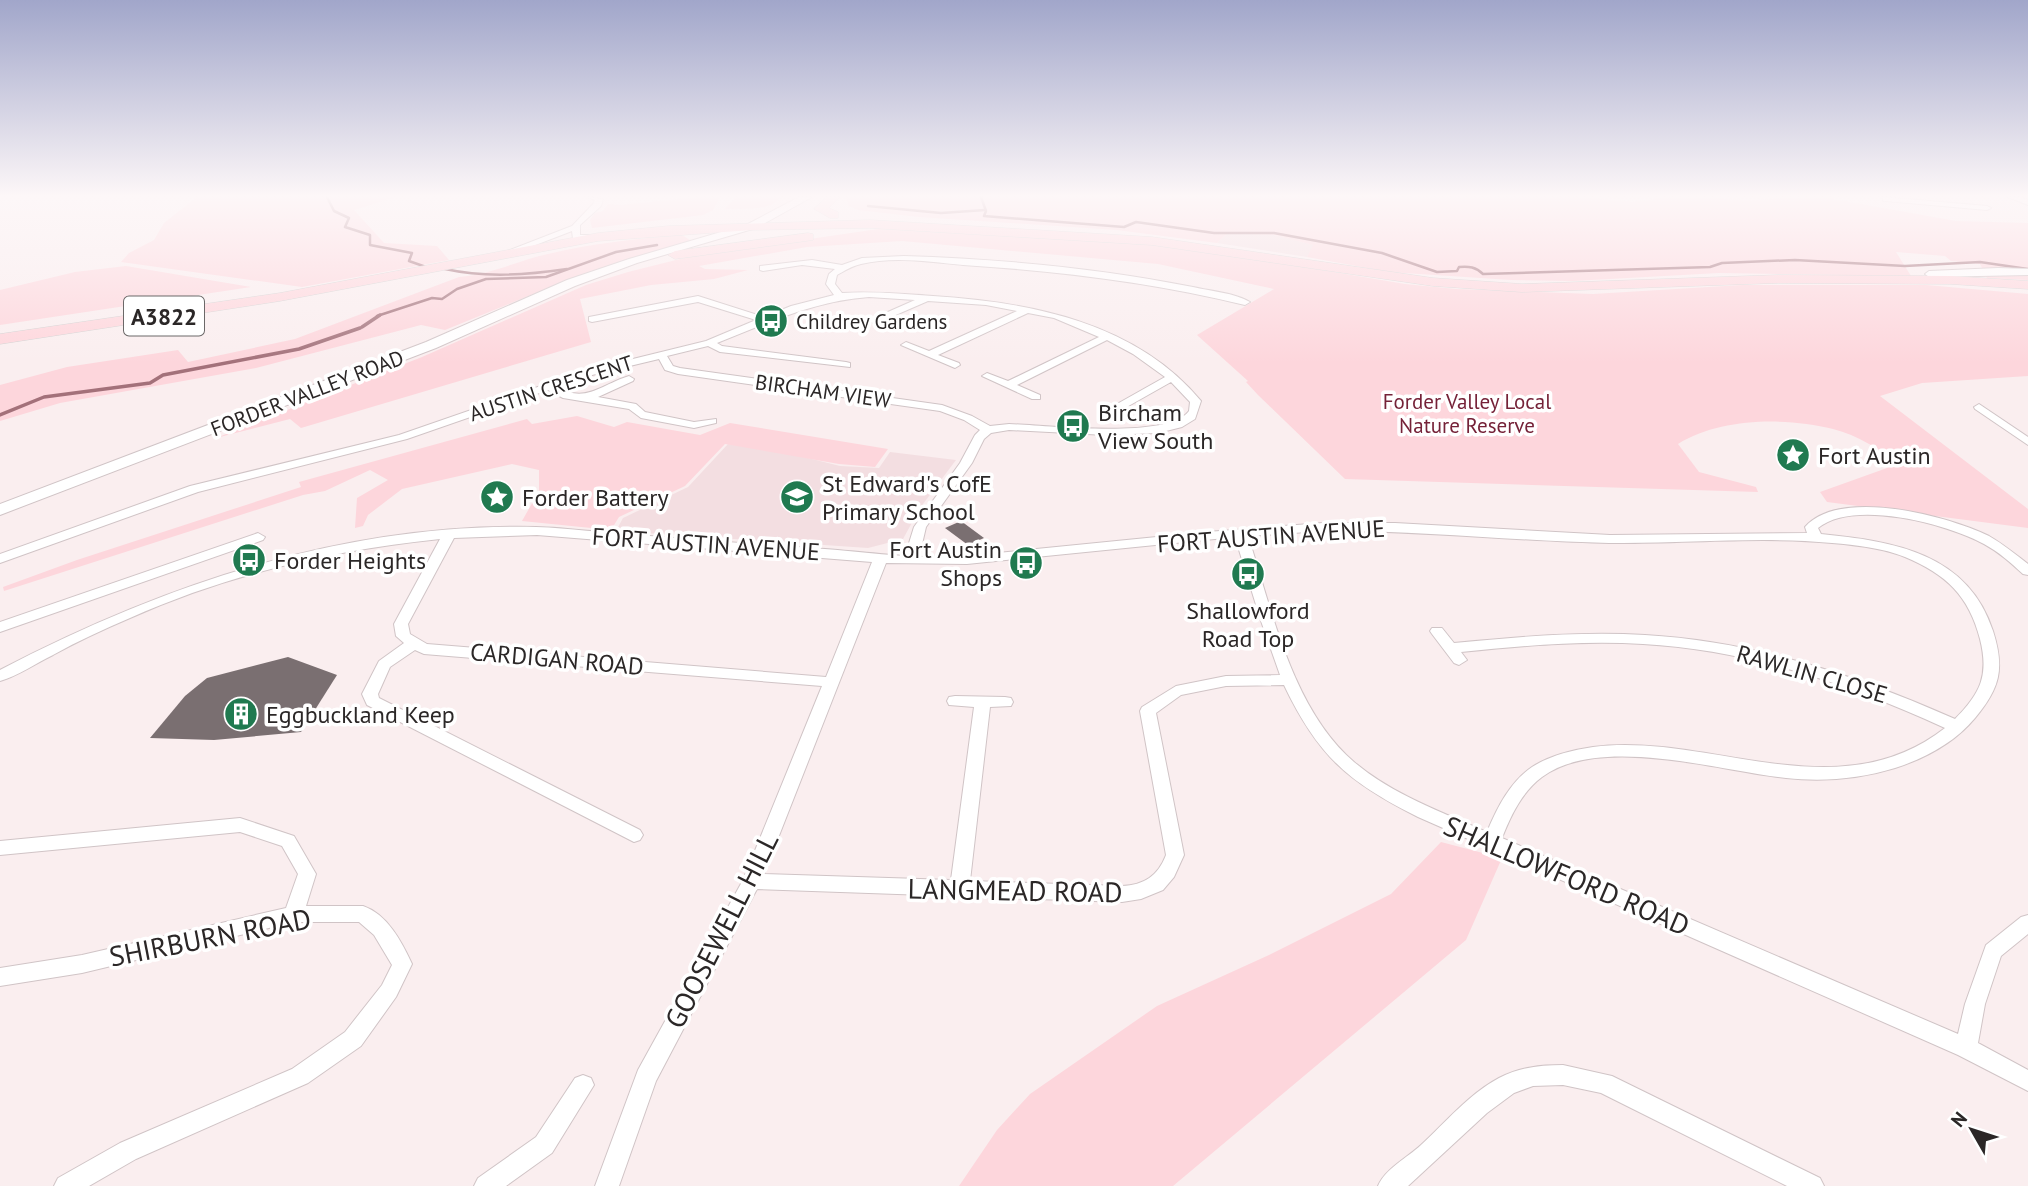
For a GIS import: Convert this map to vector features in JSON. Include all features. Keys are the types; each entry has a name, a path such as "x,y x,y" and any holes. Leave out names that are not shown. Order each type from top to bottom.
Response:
{"main road":[{"name":"A3822","path":"0,339 280,297 507,252"},
{"path":"654,257 666,252"},
{"name":"FORDER VALLEY ROAD","path":"0,510 431,345 541,295 610,269 669,252"},
{"name":"FORDER VALLEY ROAD","path":"676,255 686,252"},
{"path":"654,257 705,252"},
{"name":"FORDER VALLEY ROAD","path":"1242,252 1433,282 1522,288 1722,279 1882,279 2028,285"},
{"name":"FORDER VALLEY ROAD","path":"1882,279 2028,291"}],"street":[{"path":"839,296 833,290 830,279 841,268 876,259 1025,267 1158,282 1245,302"},
{"path":"763,268 811,261 821,261 841,268"},
{"path":"1929,274 2028,272"},
{"name":"AUSTIN CRESCENT","path":"0,559 194,489 403,437 627,361 709,343 765,320 839,296 869,294 986,302 1030,309 1069,320 1108,336 1137,352 1172,377 1196,401 1192,416 1169,429 1140,432 1009,427 988,430"},
{"path":"875,321 928,298"},
{"path":"592,319 698,299 765,320"},
{"path":"929,355 1030,309"},
{"path":"1009,385 1108,336"},
{"path":"709,343 726,350 846,365"},
{"path":"906,345 955,365"},
{"name":"BIRCHAM VIEW","path":"661,354 669,368 678,371 942,408 988,430"},
{"path":"987,376 1036,397"},
{"path":"1105,415 1172,377"},
{"path":"587,398 629,379"},
{"path":"548,386 563,395 625,404 635,408 641,415 694,425 712,421"},
{"path":"1979,407 2028,442"},
{"path":"911,560 920,527 967,461 979,437 988,430"},
{"path":"1816,537 1811,527 1816,521 1838,514 1871,511 1912,516 1948,524 1998,547 2028,571"},
{"name":"FORT AUSTIN AVENUE","path":"0,676 55,645 116,618 173,595 266,564 327,549 450,533 537,531 953,561 1322,527 1388,527 1614,540 1753,534 1816,537 1853,541 1919,558 1944,570 1964,587 1977,607 1990,655 1992,676 1973,710 1958,727 1927,750 1871,771 1815,775 1648,752 1598,753 1543,767 1514,796 1500,817 1492,842"},
{"path":"450,533 401,624 403,636 413,643 384,664 370,694 373,701 634,835"},
{"name":"SHALLOWFORD ROAD","path":"1241,534 1289,680 1313,724 1338,757 1375,787 1424,812 1966,1048 2028,1081"},
{"path":"0,627 258,537"},
{"name":"GOOSEWELL HILL","path":"607,1186 646,1077 752,881 881,557"},
{"path":"94,596 116,618"},
{"name":"RAWLIN CLOSE","path":"1437,631 1455,654 1531,641 1627,639 1724,648 1774,658 1850,681 1892,696 1958,727"},
{"name":"CARDIGAN ROAD","path":"413,643 424,649 830,681"},
{"name":"LANGMEAD ROAD","path":"752,881 1122,894 1134,894 1150,889 1170,871 1175,855 1148,711 1176,691 1226,681 1289,680"},
{"path":"955,701 1005,702"},
{"path":"958,890 983,702"},
{"path":"0,848 240,825 288,841 307,874 294,914"},
{"name":"SHIRBURN ROAD","path":"0,977 82,964 294,914 363,914 382,929 401,964 389,991 353,1039 300,1076 128,1151 66,1186"},
{"path":"1966,1048 1975,1004 1993,951 2028,923"},
{"path":"1390,1186 1479,1105 1507,1084 1533,1076 1563,1074 1604,1083 1812,1186"},
{"path":"486,1186 544,1144 583,1085"}],"shaded area":[{"path":"1277,252 1310,252 1307,257"},
{"name":"St Edward's CofE Primary School","path":"728,444 796,455 840,466 879,468 890,452 956,460 920,508 903,539 868,548 616,531 623,518 688,487"}],"green space":[{"path":"442,252 449,260 302,287 121,262 129,253"},
{"path":"557,252 655,252 555,285 445,330 421,325 256,368 60,403 0,421 0,385 67,367 178,350 188,362 295,339 459,277 483,273"},
{"path":"720,252 777,252 699,266 705,269 748,270 714,279 651,285 580,299 591,342 301,428 290,419 216,438 422,357 586,285 688,257"},
{"name":"Forder Valley Local Nature Reserve","path":"1028,252 1217,252 1405,284 1456,289 1593,294 1742,285 1926,285 2028,294 2028,376 1922,383 1880,396 2028,509 2028,528 1827,502 1820,492 1901,463 1851,435 1814,425 1794,423 1753,422 1733,425 1695,435 1678,444 1699,472 1756,487 1758,492 1345,479 1258,395 1246,382 1248,381 1197,335 1274,289 1158,264"},
{"path":"1309,252 1896,252 1911,276 1719,273 1573,281 1511,280 1389,272 1307,257"},
{"path":"1900,252 2028,252 2028,280 1987,278 1980,264 1951,261 1945,256"},
{"path":"126,266 251,287 0,325 0,290 75,272"},
{"path":"577,416 614,427 627,422 700,435 730,423 888,449 875,467 839,464 725,444 685,486 619,517 611,530 522,521 539,491 539,470 512,464 402,489 368,515 363,526 355,528 357,498 388,480 370,470 325,491 303,495 4,591 3,587 77,560 301,487 299,482 527,419 532,424"},
{"path":"1441,842 1502,858 1466,940 1173,1186 959,1186 997,1130 1030,1094 1157,1006 1269,955 1391,894"}],"building":[{"path":"961,521 984,538 968,545 945,528"},
{"name":"Eggbuckland Keep","path":"288,657 337,675 301,732 214,740 150,738 185,696 207,678"}],"waterway":[{"path":"409,252 412,253 409,261 426,267"},
{"path":"380,315 432,298 442,299 457,289 486,279 546,277 615,252"},
{"path":"1378,252 1437,272 1469,267 1483,274 1710,267 1722,263 1795,260 1905,266 1980,262 2028,269"},
{"path":"445,269 506,275 567,269"},
{"path":"362,327 380,315"},
{"path":"0,415 44,397 150,383 163,375 299,349 360,328"}],"place":[{"name":"Childrey Gardens","path":"771,321"},
{"name":"Bircham View South","path":"1073,426"},
{"name":"Fort Austin","path":"1793,455"},
{"name":"Forder Battery","path":"497,497"},
{"name":"St Edward's CofE Primary School","path":"797,497"},
{"name":"Forder Heights","path":"249,560"},
{"name":"Fort Austin Shops","path":"1026,563"},
{"name":"Shallowford Road Top","path":"1248,574"},
{"name":"Eggbuckland Keep","path":"241,714"}]}
